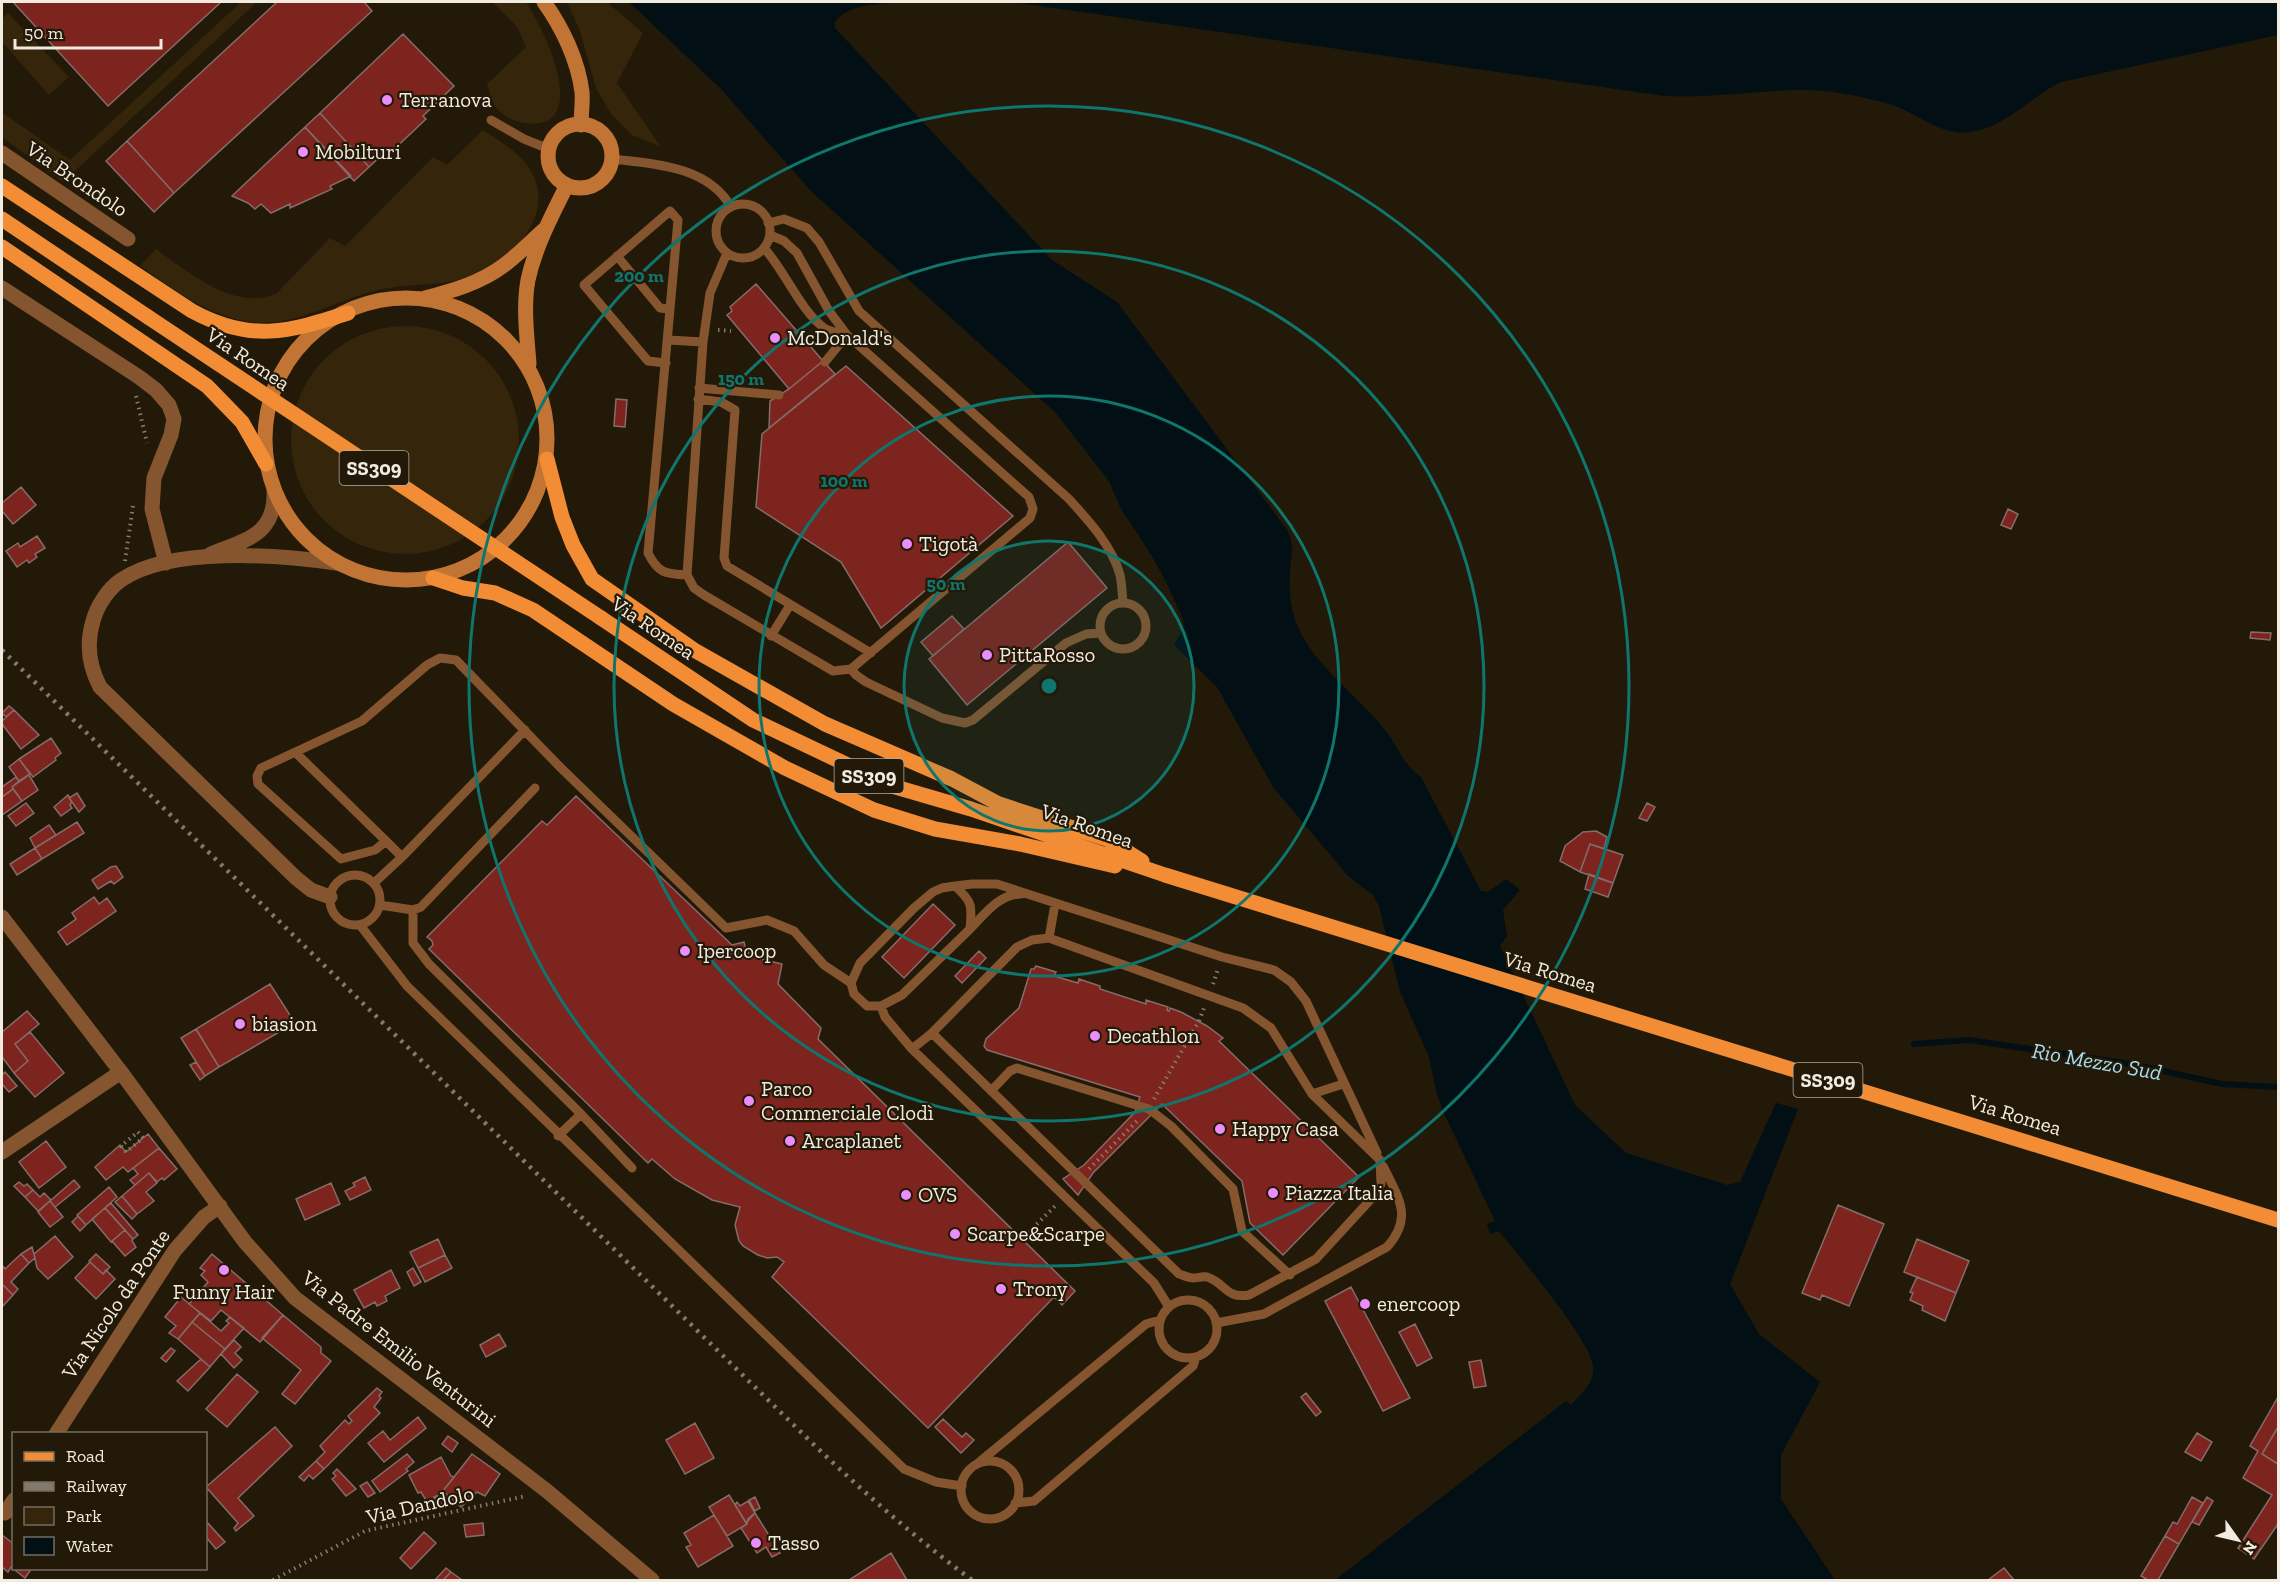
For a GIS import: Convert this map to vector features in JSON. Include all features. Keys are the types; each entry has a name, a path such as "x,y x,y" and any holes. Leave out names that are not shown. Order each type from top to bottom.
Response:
{"main road":[{"path":"544,2 562,33 577,67 582,92 581,125"},
{"path":"581,125 590,126 604,135 609,143 612,159 606,176 599,182 583,188 567,185 554,174 548,158 552,141 564,129 581,125"},
{"path":"529,364 526,315 528,280 545,229 567,185"},
{"path":"2,186 215,323 237,330 274,332 303,327 382,302 421,299 448,292 478,281 502,266 545,229"},
{"name":"Via Romea","path":"2,219 753,720 891,786 971,809 1165,875 2278,1220"},
{"path":"2,247 207,386 242,422 266,464 274,491 285,513 299,532 316,549 336,563 367,576 399,581 433,578 474,563 509,537 534,501 547,459"},
{"path":"421,299 458,306 516,346 529,364 538,384 547,421 547,459 562,517 573,545 592,579 694,650 825,724 952,780 999,804 1107,839 1165,875"},
{"path":"266,464 265,426 273,390 290,357 316,329 348,313"},
{"path":"433,578 463,588 495,594 533,610 682,709 785,768 874,810 935,829 1020,844 1100,863 1165,875"}],"street":[{"name":"Via Brondolo","path":"2,153 128,239"},
{"path":"2,288 139,377 156,390 169,405 174,419 171,435 154,478 152,509 166,563"},
{"path":"203,557 255,536 262,530 268,524 275,507 274,491"},
{"path":"330,897 311,890 296,878 100,687 92,671 89,650 90,631 96,611 109,592 122,580 141,570 203,557 263,556 336,563"},
{"name":"Via Padre Emilio Venturini","path":"2,917 122,1072 245,1242 295,1298 547,1491 652,1581"},
{"path":"2,1152 122,1072"},
{"name":"Via Nicolo da Ponte","path":"57,1432 175,1250 204,1217 219,1206"}],"lane":[{"path":"491,120 524,139 549,149"},
{"path":"612,159 658,165 686,172 712,183 724,195 731,207"},
{"path":"740,205 757,208 768,223 770,235 764,248 751,257 734,257 721,248 716,233 720,218 731,207 740,205"},
{"path":"666,363 648,361 584,285 670,211 678,220 669,309 668,340 666,363 648,553 653,564 665,574 687,575"},
{"path":"768,223 784,219 807,228 819,242 859,311 1069,499 1091,523 1110,554 1120,574 1123,603"},
{"path":"727,253 710,293 703,342 687,575 694,588 771,636 832,671 850,669 1030,518 1033,509 1029,497 847,335 829,311 797,254 784,240 770,235"},
{"path":"764,248 775,260 804,305 825,329 847,335"},
{"path":"617,256 660,308 669,309"},
{"path":"825,362 847,335"},
{"path":"668,340 703,342"},
{"path":"699,387 779,395"},
{"path":"698,399 721,402 735,410 724,558 727,566 871,653"},
{"path":"1123,603 1135,606 1145,618 1146,626 1140,641 1134,646 1119,649 1105,640 1100,626 1106,611 1112,606 1123,603"},
{"path":"771,636 790,605"},
{"path":"850,669 866,682 942,718 965,723 973,720 1066,643 1086,634 1101,633"},
{"path":"386,841 375,850 340,859 258,784 257,776 261,768 362,721 427,665 440,658 456,660 561,768 726,928 767,920 794,931 824,965 851,983"},
{"path":"374,883 525,730"},
{"path":"296,753 402,857"},
{"path":"380,905 413,910 429,902 535,788"},
{"path":"347,876 363,876 374,883 380,895 380,905 372,919 360,925 350,925 337,918 331,908 330,897 335,884 347,876"},
{"path":"1026,894 1010,894 1000,899 902,995 881,1006 867,1006 854,994 851,983 860,963 914,908 933,892 942,888 972,884 997,884 1222,957 1274,970 1291,982 1306,1001 1380,1160 1403,1213 1399,1234 1388,1247 1264,1314 1216,1323"},
{"path":"954,886 965,895 972,906 970,929"},
{"path":"1049,938 1055,903"},
{"path":"413,910 413,943 429,964 581,1114 632,1168"},
{"path":"360,925 407,986 558,1136 904,1469 936,1482 962,1486"},
{"path":"912,1049 932,1033 1017,947 1032,940 1049,938 1243,1008 1271,1028 1312,1094 1380,1160 1381,1184 1372,1198 1316,1259 1290,1275 1249,1294 1231,1295 1216,1281 1204,1276 1193,1278 1179,1274 932,1033"},
{"path":"881,1006 885,1017 912,1049 1154,1283 1169,1307"},
{"path":"991,1091 1010,1071 1017,1068 1149,1109 1171,1126 1233,1188 1242,1231 1290,1275"},
{"path":"1312,1094 1343,1084"},
{"path":"558,1136 581,1114"},
{"path":"1193,1301 1208,1308 1216,1323 1214,1340 1206,1351 1196,1357 1178,1356 1171,1352 1160,1338 1160,1320 1169,1307 1177,1302 1193,1301"},
{"path":"977,1464 985,1461 1000,1463 1013,1473 1019,1488 1016,1503 1005,1514 989,1518 974,1514 964,1502 962,1486 966,1473 1146,1324 1160,1320"},
{"path":"1016,1503 1034,1501 1193,1366 1196,1357"}],"path":[{"path":"134,386 148,441 146,449"},
{"path":"122,580 135,499"},
{"path":"138,1132 143,1138 126,1152 121,1146 138,1132"},
{"name":"Via Dandolo","path":"273,1581 365,1531 547,1491"}],"green space":[{"path":"241,2 257,2 63,182 2,137 2,112 70,160"},
{"path":"492,2 526,2 538,24 551,51 559,80 559,105 550,119 534,124 516,121 501,113 494,103 487,84 526,47 518,28"},
{"path":"567,2 607,2 643,33 617,83 661,147 632,135 611,114 596,88 580,31"},
{"path":"8,13 69,77 49,95 2,42 2,19"},
{"path":"483,130 509,148 527,165 538,189 538,206 533,223 524,238 496,263 480,272 453,281 374,291 299,317 268,323 221,315 179,293 140,266 156,249 197,278 229,294 245,298 261,298 277,293 330,238 345,246 433,157 447,165"},
{"path":"405,326 427,328 459,339 486,359 506,386 517,418 519,440 517,462 506,494 486,521 459,541 427,552 405,554 383,552 351,541 324,521 304,494 293,462 291,440 293,418 304,386 324,359 351,339 383,328"}],"water":[{"path":"629,2 897,2 863,6 847,12 835,22 835,28 1052,260 1117,302 1285,527 1292,545 1290,596 1294,616 1309,647 1374,717 1405,760 1421,777 1481,891 1488,892 1506,879 1520,890 1503,910 1507,936 1500,946 1575,1105 1626,1153 1727,1185 1740,1182 1776,1103 1798,1109 1730,1284 1759,1334 1820,1382 1781,1455 1781,1499 1835,1580 1335,1580 1566,1401 1571,1405 1592,1378 1593,1366 1589,1353 1567,1318 1499,1231 1490,1234 1487,1224 1495,1221 1443,1111 1429,1057 1400,992 1379,906 1373,895 1348,876 1273,787 1217,687 1174,645 1184,627 1183,619 1152,556 1121,509 1109,481 1055,412 812,192 721,89"},
{"path":"1012,2 2278,2 2278,35 2061,82 1995,124 1970,132 1959,132 1938,127 1889,104 1833,92 1798,90 1665,96"}],"building":[{"path":"13,2 219,2 220,3 108,106"},
{"path":"277,2 364,2 372,11 174,193 127,141"},
{"name":"Terranova","path":"403,34 454,86 423,116 426,119 386,157 383,154 369,167 320,113"},
{"path":"320,113 369,167 354,181 305,127"},
{"name":"Mobilturi","path":"305,127 351,176 330,186 332,189 290,208 290,204 271,213 261,204 255,209 232,196"},
{"path":"127,141 174,193 154,212 106,161"},
{"name":"McDonald's","path":"756,284 823,361 789,389 727,315 732,311 730,307"},
{"path":"823,361 835,374 769,428 770,401 789,389"},
{"path":"846,366 1013,516 881,628 841,562 756,507 762,434"},
{"path":"616,399 627,400 625,427 614,426"},
{"path":"21,487 36,505 13,524 2,511 2,503"},
{"path":"2008,509 2018,514 2011,529 2001,525"},
{"path":"37,536 45,548 35,554 37,557 29,563 27,560 17,567 6,551 18,543 20,547"},
{"path":"1068,542 1107,588 967,705 929,659"},
{"path":"952,616 964,629 933,656 921,642"},
{"path":"2251,632 2271,633 2270,640 2250,638"},
{"path":"9,706 14,710 6,717 2,713"},
{"path":"14,710 39,735 21,749 2,724 2,721"},
{"path":"51,738 61,753 55,758 56,760 33,777 19,759"},
{"path":"19,759 30,774 19,781 9,767"},
{"path":"29,775 38,790 22,801 12,787"},
{"path":"16,777 19,781 2,797 2,787"},
{"path":"13,789 22,801 2,815 2,797"},
{"path":"77,793 85,806 79,812 69,798"},
{"path":"68,795 72,808 61,816 54,807"},
{"path":"576,796 732,945 744,942 746,950 753,957 782,964 778,984 821,1028 818,1039 1075,1291 1062,1305 1054,1297 928,1428 772,1277 784,1262 777,1257 767,1258 758,1255 743,1246 739,1241 735,1225 740,1207 712,1200 675,1179 652,1159 648,1163 429,949 433,945 427,937 542,821 547,825"},
{"path":"26,803 34,813 16,826 8,816"},
{"path":"1647,803 1655,807 1647,821 1639,818"},
{"path":"77,822 84,833 42,859 35,848"},
{"path":"49,825 56,835 35,848 30,838"},
{"path":"1596,831 1607,837 1604,849 1590,844 1580,872 1560,861 1565,846 1583,832"},
{"path":"1590,844 1623,855 1613,883 1580,872"},
{"path":"35,848 42,859 17,875 10,864"},
{"path":"116,866 123,877 114,884 111,881 98,889 92,880"},
{"path":"1589,874 1613,883 1608,897 1585,889"},
{"path":"94,897 99,904 107,898 116,911 67,945 58,932 76,919 72,913"},
{"path":"933,904 955,925 904,978 882,957"},
{"path":"979,951 986,958 962,983 955,976"},
{"path":"1036,966 1056,972 1054,976 1078,983 1079,979 1100,986 1100,989 1146,1004 1146,1000 1168,1007 1169,1011 1170,1008 1181,1012 1207,1026 1223,1038 1219,1041 1359,1177 1283,1255 1250,1223 1242,1181 1162,1104 1093,1173 1078,1195 1063,1179 1084,1165 1135,1112 1140,1097 987,1050 984,1046 986,1039 1019,1008 1031,969"},
{"path":"270,984 295,1023 219,1067 196,1029"},
{"path":"27,1011 39,1024 15,1044 28,1061 14,1073 2,1057 2,1032"},
{"path":"196,1029 219,1067 205,1076 181,1038"},
{"path":"30,1032 64,1073 35,1097 14,1073 28,1061 15,1044"},
{"path":"196,1062 205,1076 200,1080 190,1065"},
{"path":"5,1072 17,1086 9,1092 2,1084 2,1075"},
{"path":"148,1134 159,1148 128,1172 123,1167 106,1180 95,1167 120,1145 126,1152"},
{"path":"46,1141 66,1167 39,1188 19,1162"},
{"path":"159,1148 177,1169 164,1180 162,1178 157,1182 149,1173 135,1185 130,1180 138,1174 133,1168"},
{"path":"149,1173 157,1183 146,1192 154,1201 137,1214 122,1196"},
{"path":"365,1177 371,1190 350,1200 345,1191 355,1186 353,1183"},
{"path":"74,1180 80,1187 55,1207 50,1201"},
{"path":"19,1182 24,1186 27,1184 33,1190 25,1197 14,1186"},
{"path":"331,1183 340,1204 305,1220 296,1199"},
{"path":"109,1187 117,1197 86,1225 77,1215"},
{"path":"33,1190 40,1197 44,1193 51,1200 38,1211 25,1197"},
{"path":"122,1196 137,1214 132,1219 115,1202"},
{"path":"50,1201 63,1217 50,1227 38,1212"},
{"path":"111,1203 138,1235 133,1239 105,1208"},
{"path":"1838,1205 1884,1224 1849,1306 1822,1295 1820,1300 1802,1293"},
{"path":"105,1208 125,1230 111,1242 92,1219"},
{"path":"78,1216 86,1225 80,1231 72,1222"},
{"path":"125,1230 133,1239 136,1247 125,1256 112,1241"},
{"path":"55,1236 73,1257 48,1279 37,1268 34,1254"},
{"path":"438,1239 445,1255 418,1268 410,1252"},
{"path":"1917,1239 1969,1261 1956,1293 1904,1272"},
{"path":"32,1247 35,1258 29,1263 21,1254"},
{"path":"21,1254 29,1263 11,1282 18,1289 13,1295 2,1284 2,1265 5,1269"},
{"path":"96,1254 110,1267 103,1274 89,1261"},
{"path":"212,1254 283,1315 260,1342 221,1310 211,1321 189,1304 208,1282 201,1275 205,1271 200,1268"},
{"path":"445,1255 452,1268 425,1282 418,1268"},
{"path":"90,1262 103,1274 106,1270 115,1279 96,1299 75,1278"},
{"path":"413,1268 421,1282 414,1286 407,1272"},
{"path":"391,1270 400,1288 385,1296 387,1301 377,1306 375,1302 364,1308 354,1290"},
{"path":"1917,1277 1956,1293 1945,1321 1922,1310 1923,1306 1910,1300 1913,1293 1910,1292"},
{"path":"2,1284 13,1295 2,1307"},
{"path":"1351,1287 1410,1398 1383,1411 1325,1301"},
{"path":"181,1297 200,1313 178,1339 169,1333 176,1326 165,1317"},
{"path":"200,1313 221,1331 229,1323 226,1321 230,1317 244,1328 225,1349 192,1322"},
{"path":"283,1315 321,1347 321,1353 331,1361 295,1404 282,1394 301,1370 262,1338"},
{"path":"192,1322 225,1349 210,1367 178,1339"},
{"path":"1415,1324 1432,1358 1417,1366 1399,1332"},
{"path":"499,1334 506,1346 486,1357 480,1345"},
{"path":"234,1340 241,1347 235,1353 242,1360 234,1368 221,1354"},
{"path":"171,1348 175,1351 166,1362 161,1358"},
{"path":"201,1359 210,1367 188,1391 177,1381"},
{"path":"1481,1360 1486,1386 1474,1388 1469,1362"},
{"path":"237,1374 258,1392 227,1427 206,1409"},
{"path":"377,1388 382,1392 379,1396 381,1398 374,1407 380,1413 324,1469 316,1461 325,1452 320,1446 345,1420 349,1424 352,1421 348,1416"},
{"path":"1306,1393 1321,1412 1316,1416 1301,1397"},
{"path":"2278,1397 2278,1427 2262,1454 2278,1464 2278,1524 2254,1559 2238,1548 2272,1495 2243,1478 2258,1451 2250,1446"},
{"path":"418,1417 426,1428 384,1462 368,1443 383,1431 390,1440"},
{"path":"943,1419 962,1437 966,1433 974,1440 961,1453 935,1427"},
{"path":"695,1423 714,1458 685,1474 666,1440"},
{"path":"275,1427 292,1446 238,1498 254,1516 236,1531 234,1528 238,1523 207,1486"},
{"path":"2278,1427 2278,1464 2262,1454"},
{"path":"2197,1433 2212,1442 2201,1461 2185,1452"},
{"path":"448,1436 458,1443 452,1452 442,1444"},
{"path":"407,1454 414,1462 406,1469 408,1471 380,1492 372,1481"},
{"path":"472,1454 500,1474 485,1496 477,1492 461,1507 443,1491"},
{"path":"441,1457 451,1476 454,1477 443,1491 445,1493 427,1502 421,1492 418,1493 409,1475"},
{"path":"316,1461 324,1469 313,1479 309,1475 304,1481 299,1477"},
{"path":"337,1469 356,1489 346,1496 332,1479 336,1476 333,1473"},
{"path":"367,1482 375,1493 368,1497 360,1486"},
{"path":"445,1493 451,1498 439,1506 434,1497"},
{"path":"729,1495 747,1524 727,1536 709,1507"},
{"path":"755,1497 760,1508 755,1511 749,1500"},
{"path":"2192,1497 2203,1503 2179,1544 2165,1536 2173,1522 2177,1524"},
{"path":"2207,1497 2213,1501 2199,1525 2192,1522"},
{"path":"748,1501 755,1513 746,1523 735,1505 737,1502 740,1506"},
{"path":"755,1513 780,1553 772,1557 766,1547 757,1553 741,1528"},
{"path":"714,1515 733,1546 698,1567 686,1547 691,1545 684,1533"},
{"path":"207,1522 225,1542 216,1549 207,1538"},
{"path":"483,1523 484,1535 466,1537 464,1525"},
{"path":"424,1532 436,1543 411,1569 400,1558"},
{"path":"2,1535 12,1542 12,1568 8,1572 2,1567"},
{"path":"2165,1536 2179,1544 2158,1580 2148,1580 2141,1576"},
{"path":"891,1553 907,1580 849,1580"},
{"path":"446,1568 451,1572 443,1580 435,1580"},
{"path":"2004,1568 2014,1580 1988,1580"},
{"path":"15,1570 31,1570 25,1578"},
{"path":"451,1572 462,1580 443,1580"}],"waterway":[{"name":"Rio Mezzo Sud","path":"1914,1044 1969,1040 2131,1064 2222,1084 2278,1087"}],"railway":[{"path":"2,650 809,1440 888,1513 972,1580"}],"place":[{"name":"Terranova","path":"387,100"},
{"name":"Mobilturi","path":"303,152"},
{"name":"McDonald's","path":"775,338"},
{"name":"Tigotà","path":"907,544"},
{"name":"PittaRosso","path":"987,655"},
{"name":"Ipercoop","path":"685,951"},
{"name":"biasion","path":"240,1024"},
{"name":"Decathlon","path":"1095,1036"},
{"name":"Parco Commerciale Clodì","path":"749,1101"},
{"name":"Happy Casa","path":"1220,1129"},
{"name":"Arcaplanet","path":"790,1141"},
{"name":"Piazza Italia","path":"1273,1193"},
{"name":"OVS","path":"906,1195"},
{"name":"Scarpe&Scarpe","path":"955,1234"},
{"name":"Funny Hair","path":"224,1270"},
{"name":"Trony","path":"1001,1289"},
{"name":"enercoop","path":"1365,1304"},
{"name":"Tasso","path":"756,1543"}]}
